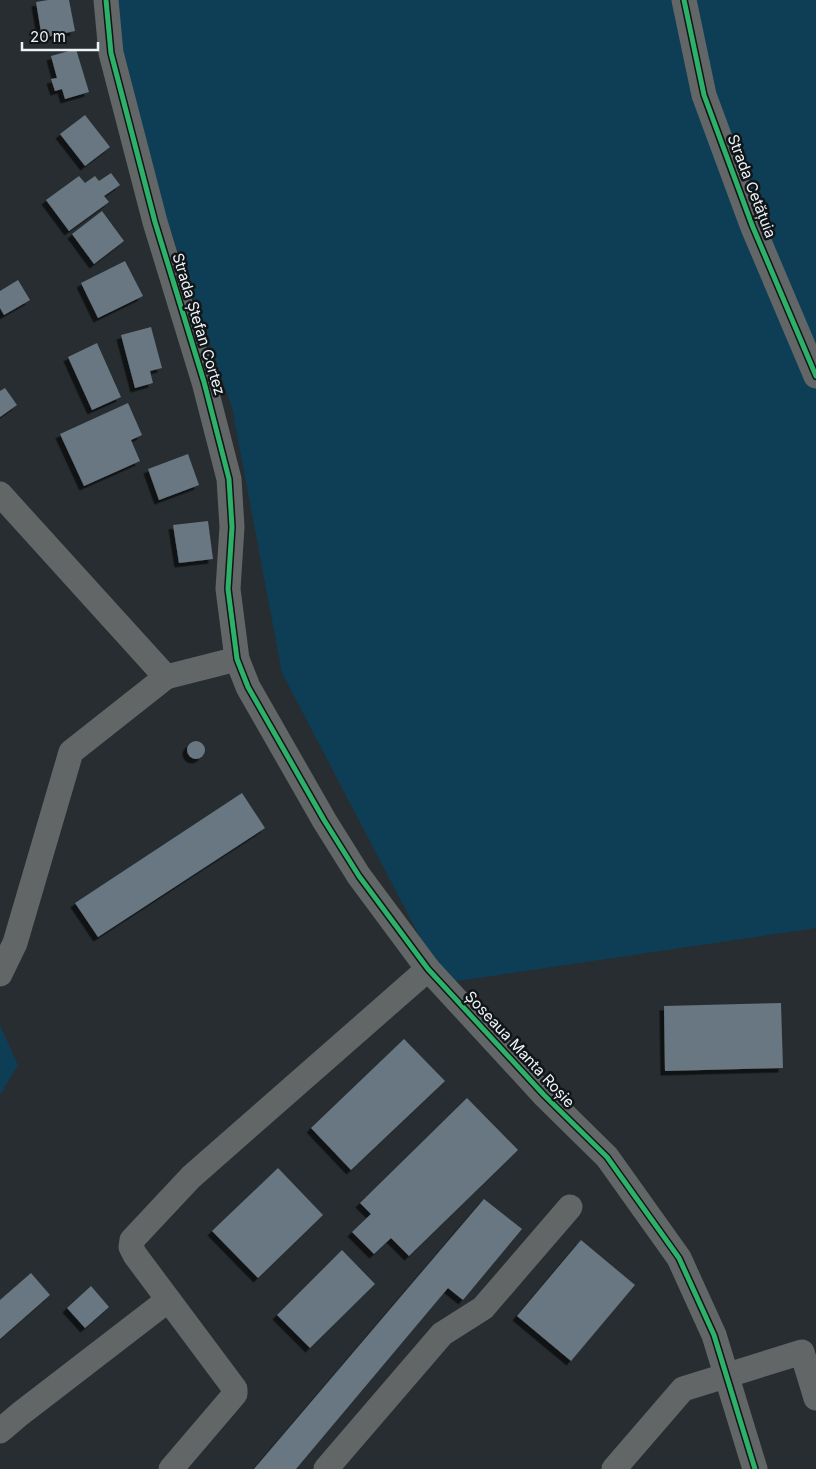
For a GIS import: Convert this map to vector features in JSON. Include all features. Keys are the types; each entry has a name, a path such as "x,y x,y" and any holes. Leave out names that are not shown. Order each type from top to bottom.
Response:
{"street":[{"name":"Strada Ștefan Cortez","path":"106,0 111,53 152,213 204,382 229,479 232,527 228,589 237,659"},
{"name":"Strada Cetățuia","path":"684,0 704,95 752,225 816,376"},
{"path":"0,494 166,677"},
{"path":"0,974 15,943 71,752 166,677 237,659"},
{"name":"Șoseaua Manta Roșie","path":"237,659 248,687 359,876 428,969 544,1095 607,1157 678,1258 714,1335 755,1469"},
{"path":"171,1469 235,1394 235,1389 135,1255 131,1247 132,1240 191,1178 428,969"},
{"path":"326,1469 442,1334 483,1308 570,1207"},
{"path":"0,1431 168,1300"},
{"path":"614,1469 683,1389 802,1352 816,1398"}],"shaded area":[{"path":"106,0 816,0 816,928 444,983 282,673 232,408 109,51"},
{"path":"0,1025 18,1065 0,1095"}],"building":[{"path":"69,0 75,31 42,38 36,2"},
{"path":"76,49 89,92 65,99 62,89 55,91 51,79 57,78 51,56"},
{"path":"85,115 110,147 85,166 60,134"},
{"path":"111,173 120,185 104,196 109,202 69,231 46,200 79,176 85,183 95,176 99,181"},
{"path":"102,211 124,241 94,264 72,234"},
{"path":"125,261 143,296 98,318 81,283"},
{"path":"18,280 30,300 4,315 0,308 0,291"},
{"path":"151,327 162,368 150,371 153,383 135,388 121,335"},
{"path":"97,343 121,397 92,410 68,357"},
{"path":"5,388 17,405 0,417 0,391"},
{"path":"128,403 142,435 131,440 140,461 84,486 60,434"},
{"path":"188,454 199,485 159,500 148,469"},
{"path":"208,521 213,559 179,563 173,525"},
{"path":"196,741 202,744 205,750 202,756 196,759 190,756 187,750 190,744"},
{"path":"242,793 265,828 98,937 75,903"},
{"path":"781,1003 783,1068 665,1071 664,1006"},
{"path":"404,1039 445,1081 351,1170 311,1128"},
{"path":"467,1098 518,1150 409,1256 391,1238 374,1254 352,1232 371,1214 360,1203"},
{"path":"278,1168 323,1215 258,1278 212,1231"},
{"path":"484,1199 522,1229 463,1300 448,1288 296,1469 254,1469"},
{"path":"581,1240 635,1285 571,1361 517,1316"},
{"path":"342,1250 375,1284 310,1348 277,1315"},
{"path":"31,1273 50,1295 0,1339 0,1300"},
{"path":"91,1286 109,1307 85,1328 67,1308"}],"cycle path":[{"path":"106,0 111,53 155,222 204,382 229,479 232,527 228,589 237,659 248,687 324,820 359,876 428,969 544,1095 607,1157 679,1258 714,1335 755,1469"},
{"path":"684,0 704,95 752,225 816,376"}]}
